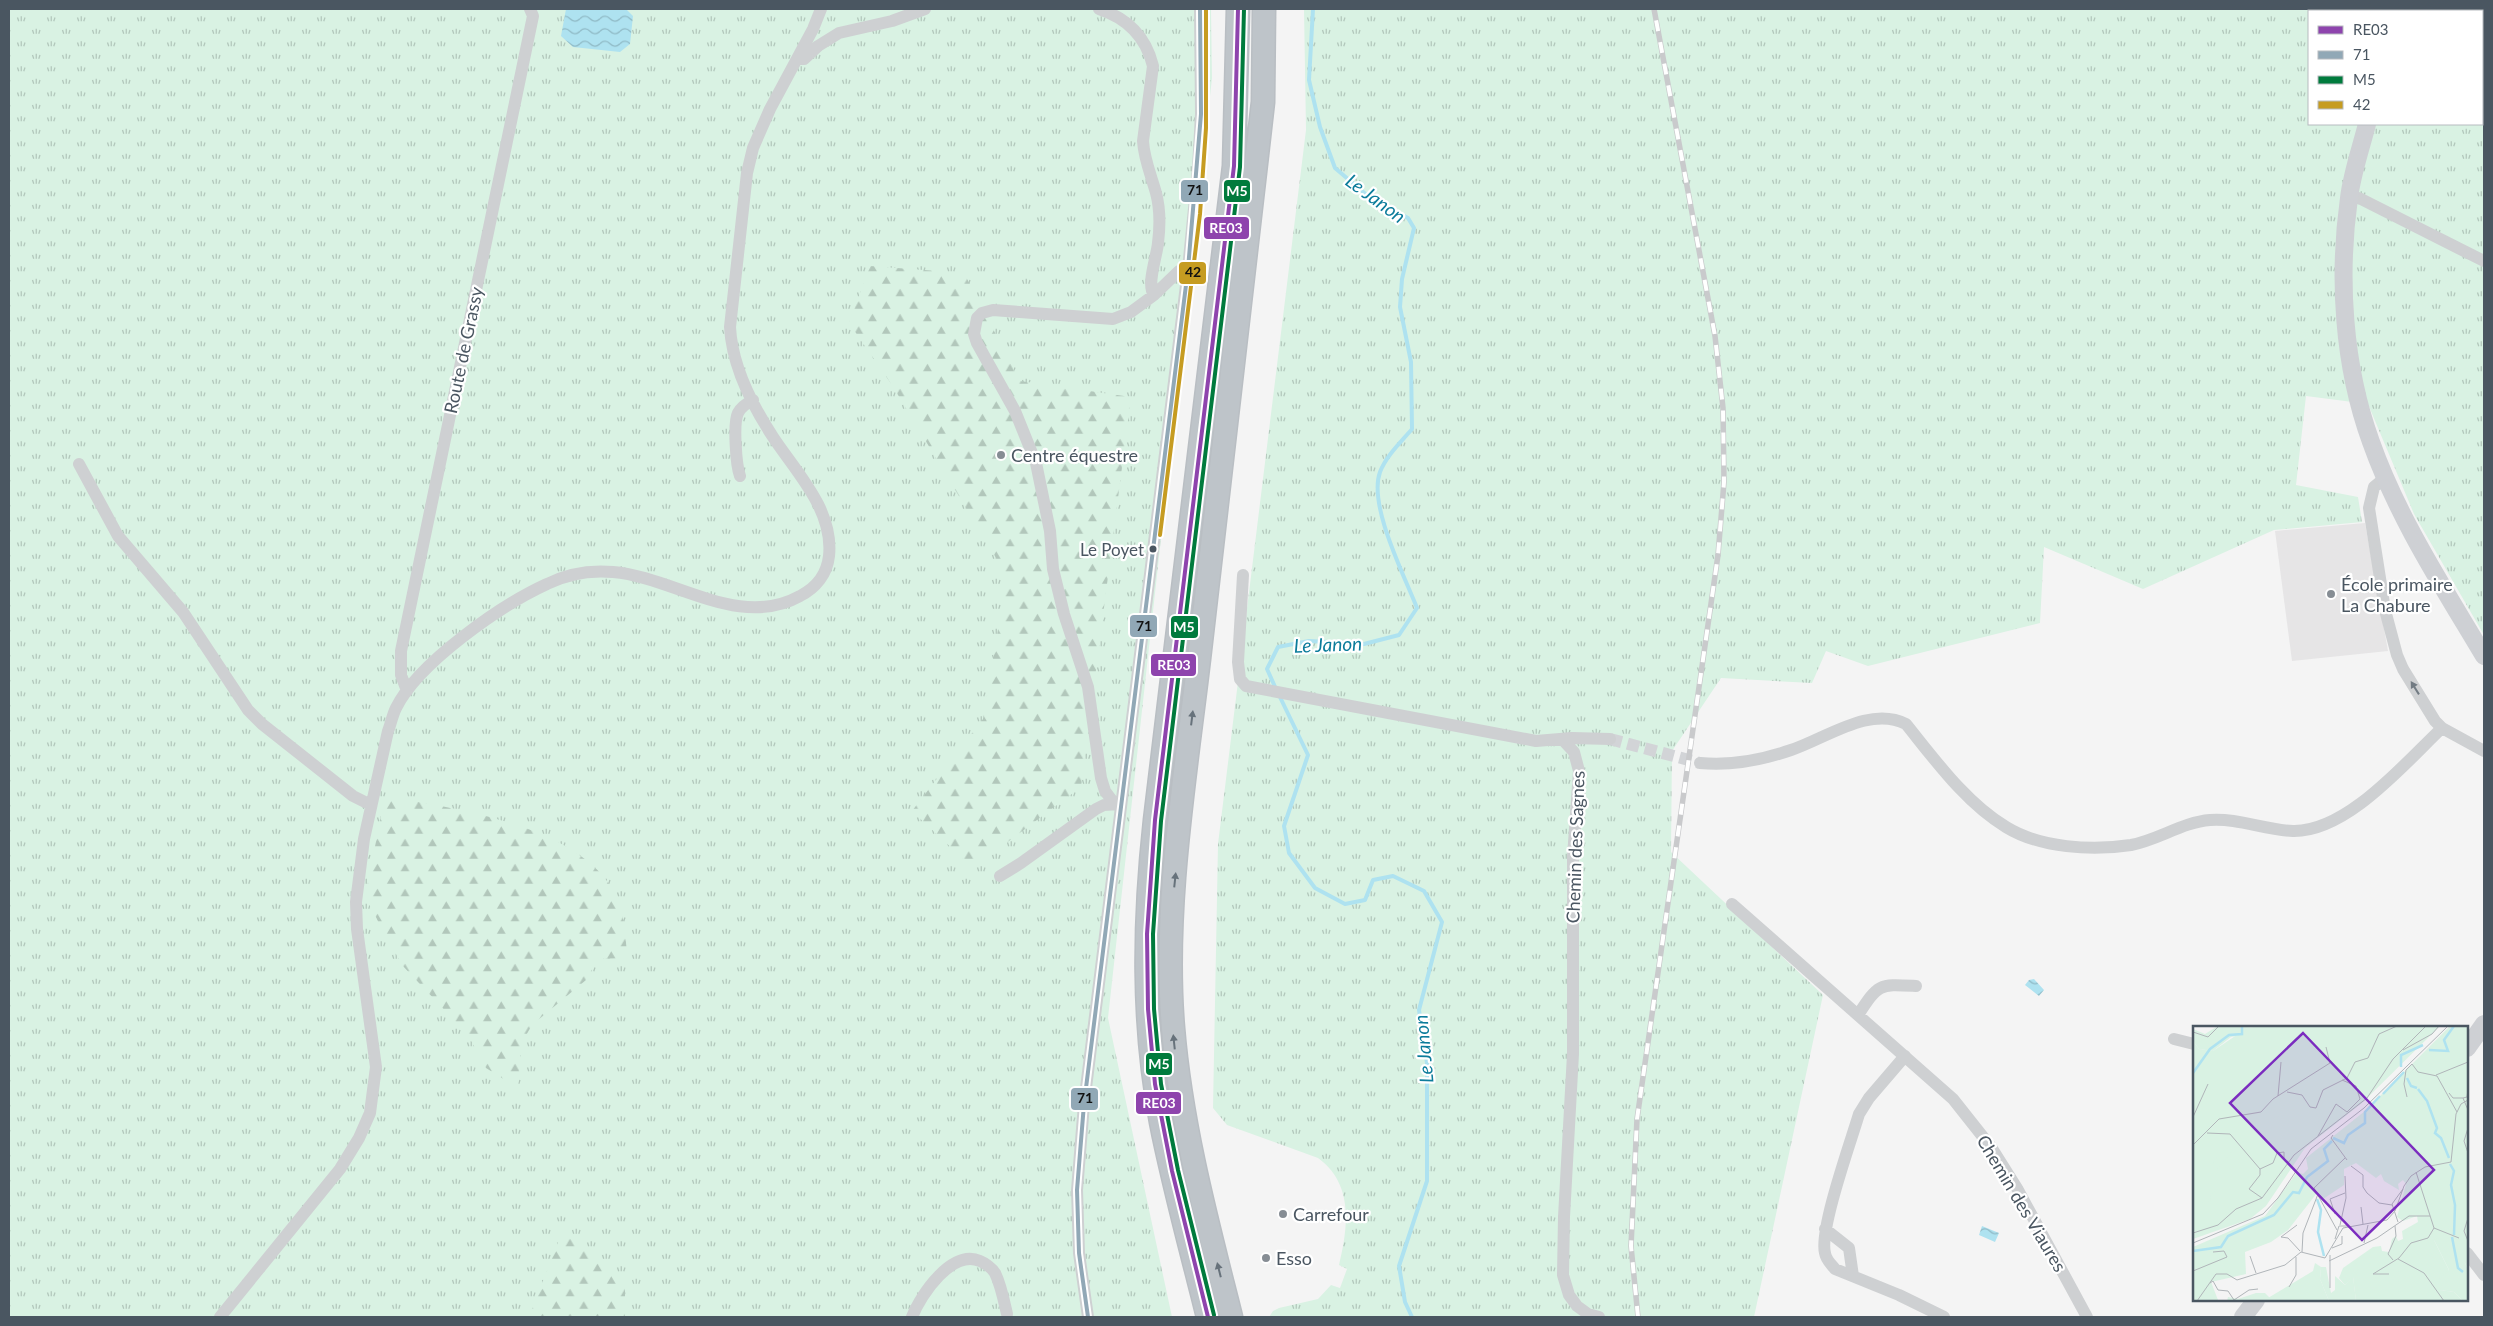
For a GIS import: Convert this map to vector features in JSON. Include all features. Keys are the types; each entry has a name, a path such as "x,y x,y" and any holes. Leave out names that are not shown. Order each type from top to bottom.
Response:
{"highway":[{"path":"1208,1317 1161,1121 1149,1024 1146,978 1146,926 1154,829 1234,166 1238,9"},
{"path":"1231,1317 1193,1166 1177,1072 1172,1025 1171,932 1186,771 1263,102 1264,9"}],"main road":[{"path":"2367,125 2350,195 2344,279 2353,375 2370,441 2385,478 2403,515 2484,656"},
{"path":"2468,1047 2484,1024"},
{"path":"2243,1317 2255,1301"}],"street":[{"name":"Route de Grassy","path":"407,691 401,675 401,651 533,16 530,9"},
{"path":"220,1317 340,1169 359,1138 370,1113 376,1067 357,929 357,877 388,731 396,708 407,691 444,653 499,611 548,583 576,574 612,571 634,575 711,599 752,607 773,607 810,591 820,580 829,556 829,540 823,515 812,491 773,437 753,400 736,363 731,347 730,327 747,173 760,128 798,59 822,9"},
{"path":"798,59 804,59 818,46 839,33 884,23 925,9"},
{"path":"1099,9 1114,14 1134,29 1150,54 1153,66 1142,141 1143,152 1157,194 1158,245 1151,288 1154,295"},
{"path":"1088,1317 1079,1253 1077,1190 1084,1104 1117,804 1188,269 1201,114 1200,9"},
{"path":"2350,195 2484,260"},
{"path":"1117,804 1105,791 1101,778 1088,687 1064,614 1053,569 1050,531 1036,463 1015,411 977,343 974,325 982,313 993,310 1049,312 1113,319 1143,305 1179,271 1188,269"},
{"path":"740,476 737,458 737,416 742,408 753,400"},
{"path":"79,464 118,536 183,612 248,710 262,724 353,796 371,805"},
{"path":"2385,478 2374,487 2370,498 2370,518 2385,610 2397,655 2403,669 2442,728 2484,751"},
{"path":"1242,575 1238,671 1240,679 1246,686 1536,741 1589,738 1610,739"},
{"path":"1700,763 1717,765 1766,757 1791,750 1872,719 1896,719 1906,724 1976,804 2007,828 2026,837 2056,844 2100,848 2141,843 2209,820 2292,830 2311,830 2331,822 2377,789 2442,728"},
{"name":"Chemin des Sagnes","path":"1562,739 1574,752 1579,771 1573,857 1573,1054 1562,1259 1563,1275 1569,1295 1577,1306 1594,1316"},
{"path":"1000,876 1096,809 1117,804"},
{"name":"Chemin des Viaures","path":"1732,904 1950,1096 1992,1147 2087,1317"},
{"path":"1858,1014 1880,987 1893,985 1916,986"},
{"path":"2174,1038 2193,1044"},
{"path":"1905,1056 1862,1107 1825,1229 1824,1252 1828,1262 1835,1269 1944,1317"},
{"path":"1825,1229 1848,1248 1854,1276"},
{"path":"2468,1255 2484,1275"},
{"path":"912,1317 930,1286 945,1270 961,1259 972,1258 984,1263 994,1272 1007,1314"}],"shaded area":[{"name":"École primaire La Chabure","path":"2365,523 2388,651 2292,661 2275,531"}],"green space":[{"path":"9,9 1211,9 1212,78 1108,1018 1172,1317 9,1317"},
{"path":"1304,9 2484,9 2484,635 2414,514 2368,404 2306,396 2296,485 2358,497 2362,522 2274,530 2143,589 2044,547 2040,623 1868,666 1826,651 1812,683 1721,678 1672,751 1671,852 1823,995 1754,1317 1269,1317 1273,1311 1279,1308 1318,1299 1331,1285 1340,1288 1347,1269 1339,1265 1345,1236 1345,1207 1343,1193 1338,1180 1318,1158 1227,1125 1213,1108 1218,844 1306,130"},
{"path":"870,266 964,273 1020,381 1131,397 1081,787 973,868 912,811 983,719 1007,576 892,385 849,323"},
{"path":"385,796 483,815 552,839 581,856 605,878 620,905 628,958 598,959 586,980 532,1025 521,1044 518,1088 486,1068 468,1035 402,965 365,897"},
{"path":"562,1232 625,1284 625,1317 529,1317"}],"water":[{"path":"566,9 626,9 633,16 630,44 620,52 573,47 561,36"},
{"path":"2034,979 2044,990 2039,996 2025,985 2029,980"},
{"path":"1982,1226 1999,1233 1995,1242 1979,1235"}],"waterway":[{"name":"Le Janon","path":"1276,689 1267,669 1278,647 1309,641 1364,644 1399,635 1417,608 1389,540 1379,503 1378,486 1380,472 1386,460 1412,429 1411,362 1400,307 1402,279 1414,228 1408,218 1369,197 1335,168 1320,127 1309,80 1313,9"},
{"name":"Le Janon","path":"1279,695 1308,755 1284,826 1289,853 1315,888 1345,904 1365,900 1373,880 1393,876 1424,891 1442,922 1419,1010 1427,1063 1427,1181 1399,1266 1405,1302 1412,1317"}],"tunnel":[{"path":"1610,739 1700,763"}],"railway":[{"path":"1638,1317 1631,1246 1637,1119 1718,555 1724,482 1723,408 1715,336 1654,9"}],"transit line":[{"name":"71","path":"1088,1317 1079,1253 1077,1190 1084,1104 1188,269 1201,114 1200,9"},
{"name":"42","path":"1160,535 1200,214 1206,128 1206,9"},
{"name":"RE03","path":"1208,1317 1172,1171 1155,1084 1148,1009 1147,934 1155,820 1234,166 1238,9"},
{"name":"M5","path":"1214,1315 1178,1170 1161,1084 1154,1009 1153,934 1161,821 1240,167 1244,9"}],"place":[{"name":"Centre équestre","path":"1001,455"},
{"name":"Le Poyet","path":"1153,549"},
{"name":"École primaire La Chabure","path":"2331,594"},
{"name":"Carrefour","path":"1283,1214"},
{"name":"Esso","path":"1266,1258"}]}
